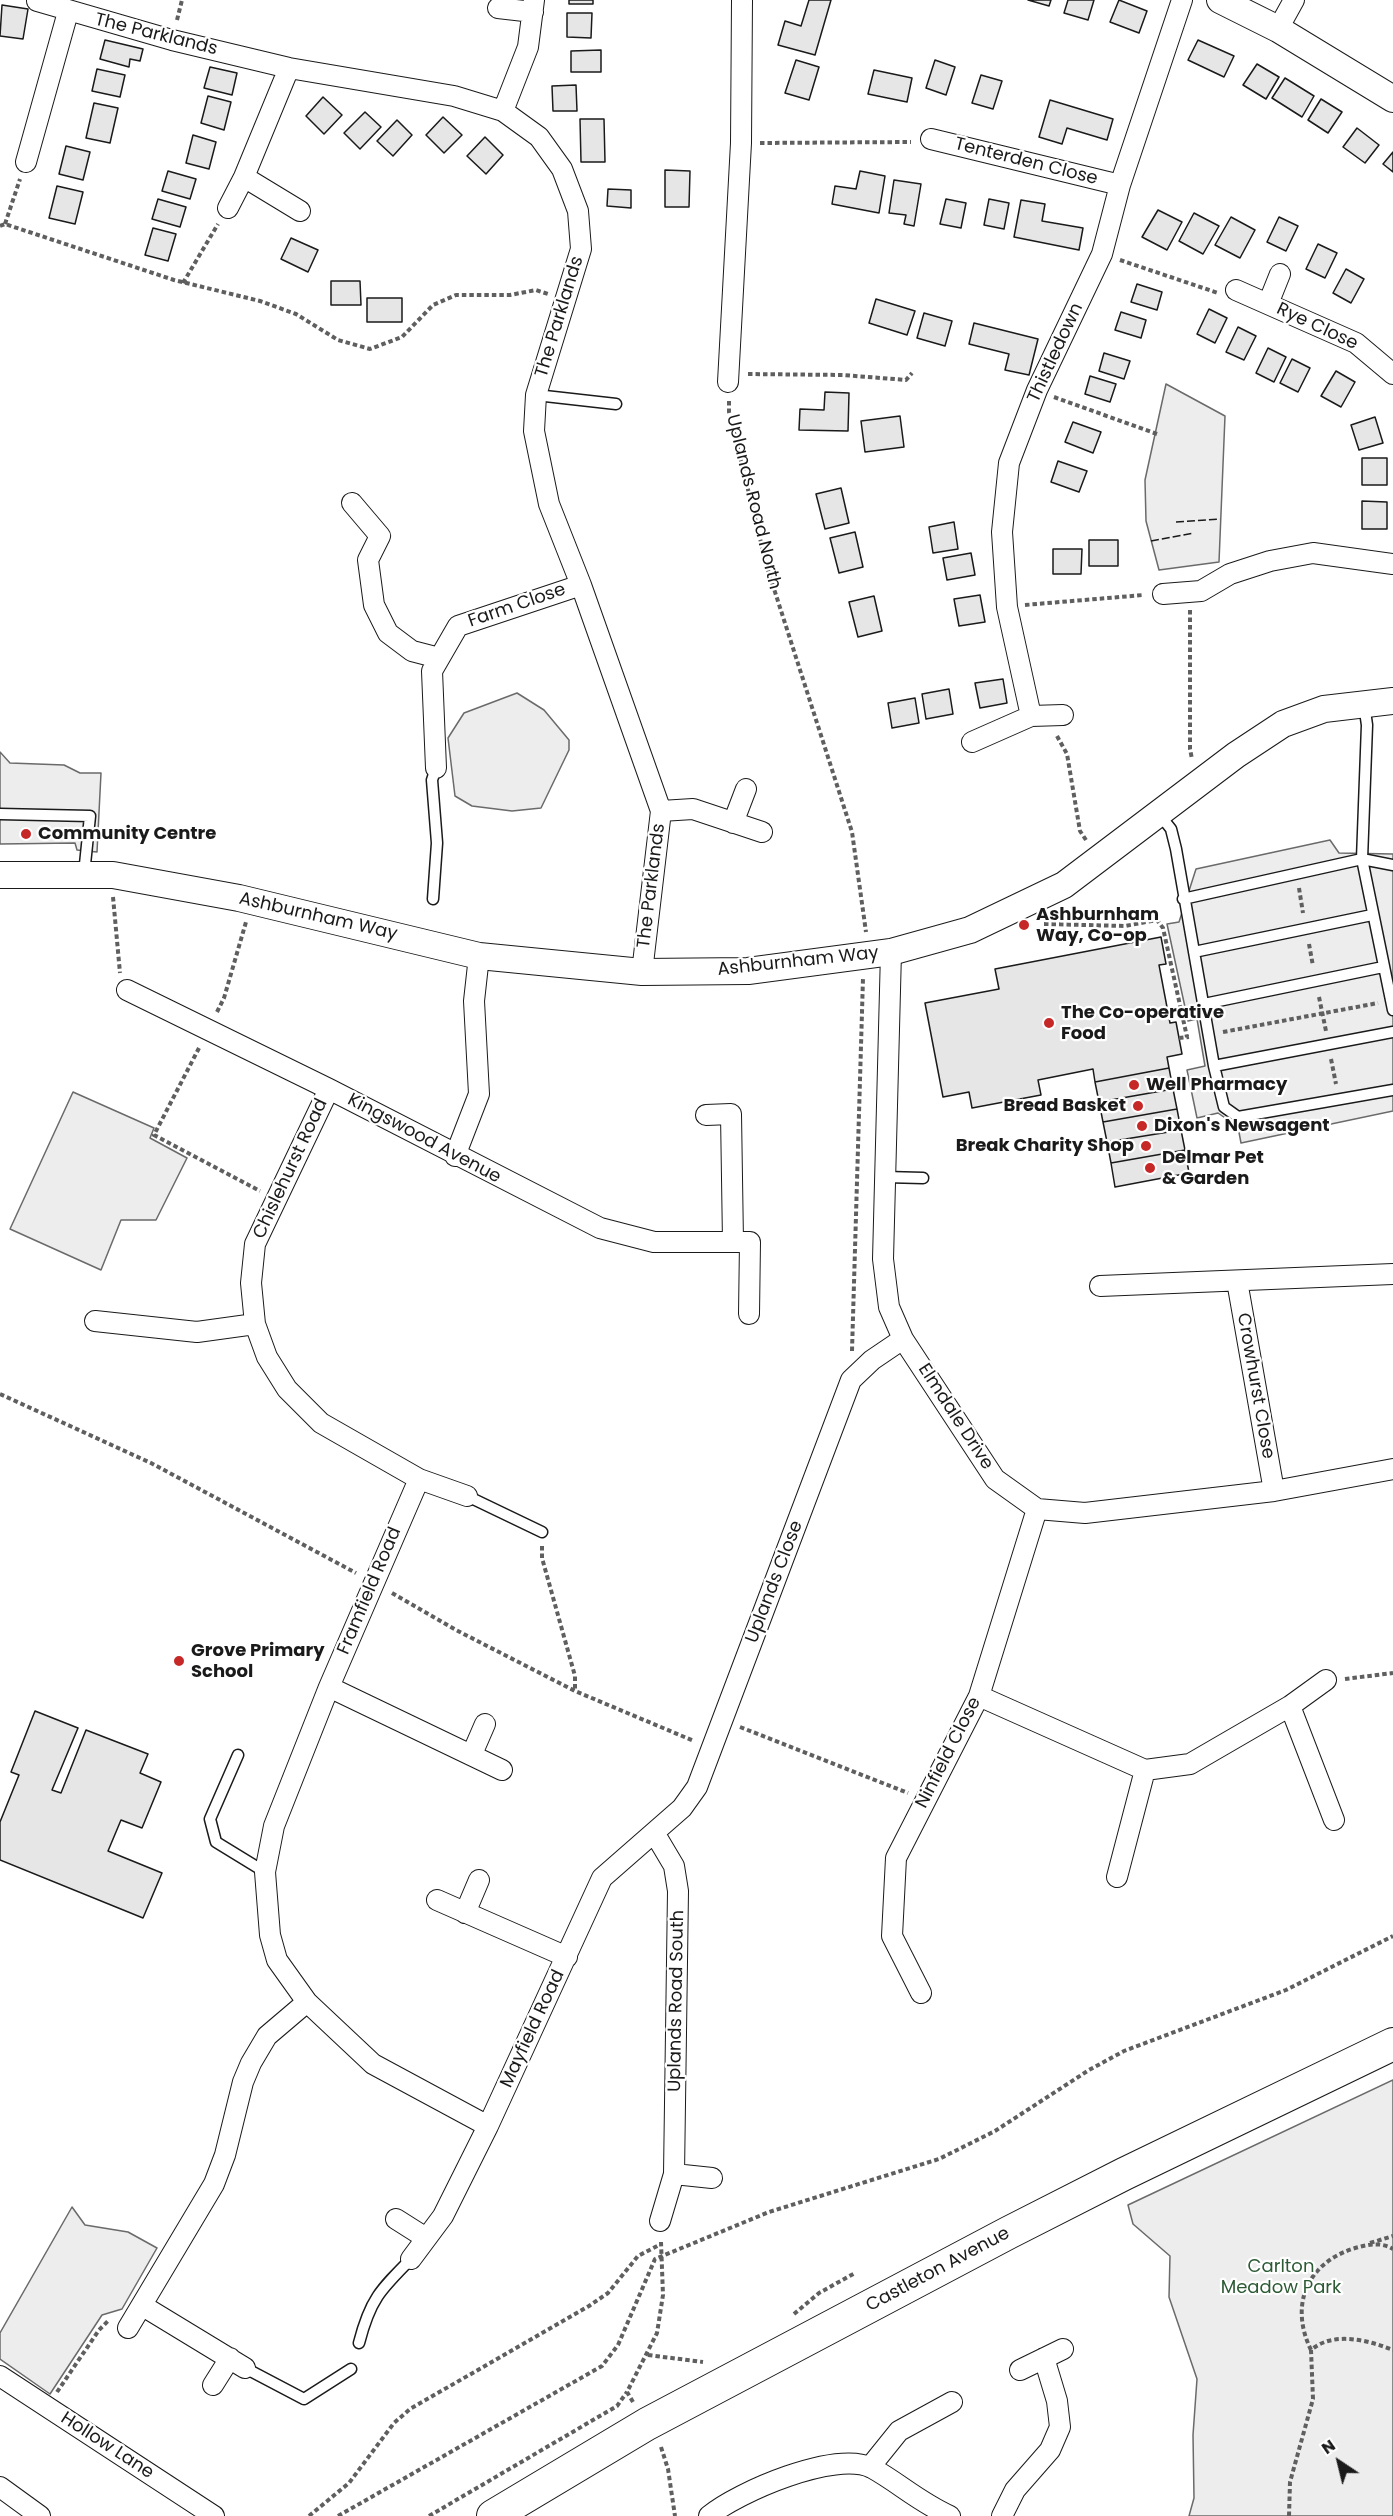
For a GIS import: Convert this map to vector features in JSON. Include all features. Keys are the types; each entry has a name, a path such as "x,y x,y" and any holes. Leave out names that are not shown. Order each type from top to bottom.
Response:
{"main road":[{"name":"Castleton Avenue","path":"493,2516 647,2424 1008,2233 1197,2138 1393,2044"}],"street":[{"path":"728,377 741,143 742,0"},
{"name":"Thistledown","path":"1046,715 1007,607 1002,532 1009,463 1037,390 1102,254 1120,185 1182,0"},
{"path":"1220,0 1278,29 1393,99"},
{"path":"1278,29 1294,0"},
{"name":"The Parklands","path":"37,2 68,12 289,68 453,96 503,111 539,137 562,168 578,212 581,249 536,395 534,432 549,504 581,585 661,811 642,972"},
{"path":"498,8 533,6 528,47 503,111"},
{"path":"26,162 68,12"},
{"path":"228,208 244,177 289,68"},
{"name":"Tenterden Close","path":"931,139 1120,185"},
{"path":"244,177 300,211"},
{"name":"Rye Close","path":"1268,304 1280,274"},
{"name":"Rye Close","path":"1236,290 1356,343 1393,374"},
{"path":"352,503 380,536 368,560 374,605 388,633 412,651 439,658"},
{"path":"1163,594 1201,591 1230,574 1270,561 1313,553 1393,564"},
{"name":"Farm Close","path":"436,768 432,671 458,626 581,585"},
{"name":"Ashburnham Way","path":"0,876 113,875 251,900 479,956 642,972 748,971 880,954 970,930 1065,885 1236,755 1283,724 1324,709 1393,701"},
{"path":"972,742 1046,715"},
{"path":"733,822 746,789"},
{"path":"661,811 693,809 762,832"},
{"name":"Elmdale Drive","path":"880,954 885,1177 883,1259 890,1307 903,1339 995,1479 1037,1509"},
{"path":"455,1156 479,1094 474,1001 479,956"},
{"name":"Kingswood Avenue","path":"127,990 329,1089 455,1156 600,1228 654,1242 733,1242"},
{"name":"Chislehurst Road","path":"329,1089 255,1244 251,1283 255,1324 267,1358 288,1389 321,1423 419,1479 467,1496"},
{"path":"706,1115 731,1114 733,1242 750,1242 749,1314"},
{"path":"1100,1286 1393,1274"},
{"name":"Crowhurst Close","path":"1237,1281 1274,1491"},
{"path":"95,1321 197,1332 255,1324"},
{"name":"Uplands Close","path":"655,1834 682,1808 697,1787 851,1380 872,1360 903,1339"},
{"path":"1037,1509 1085,1513 1274,1491 1393,1470"},
{"name":"Framfield Road","path":"419,1479 286,1788 274,1826 265,1872 270,1935 278,1960 307,2002 373,2064 488,2126"},
{"name":"Ninfield Close","path":"921,1993 892,1936 896,1858 979,1696 1037,1509"},
{"path":"979,1696 1145,1770 1190,1764 1290,1706 1326,1680"},
{"path":"329,1687 502,1770"},
{"path":"1290,1706 1334,1820"},
{"path":"472,1754 485,1724"},
{"path":"1117,1877 1145,1770"},
{"name":"Mayfield Road","path":"411,2259 443,2216 488,2126 602,1878 625,1855 655,1834"},
{"name":"Uplands Road South","path":"655,1834 674,1866 678,1891 674,2174 660,2221"},
{"path":"465,1912 479,1880"},
{"path":"437,1900 567,1957"},
{"path":"128,2328 214,2184 225,2155 243,2082 251,2062 267,2036 307,2002"},
{"path":"674,2174 712,2178"},
{"path":"396,2219 426,2238"},
{"path":"143,2306 237,2363 213,2385"},
{"path":"1020,2370 1063,2349"},
{"path":"1002,2516 1015,2490 1050,2450 1059,2427 1057,2401 1044,2358"},
{"name":"Hollow Lane","path":"0,2376 214,2516"},
{"path":"870,2467 899,2431 952,2402"},
{"path":"709,2516 722,2505 807,2468 828,2464 870,2467 924,2504 950,2516"},
{"path":"0,2487 40,2516"}],"lane":[{"path":"536,395 616,404"},
{"path":"1364,703 1367,725 1362,859 1392,1005"},
{"path":"433,899 437,843 432,780 436,768"},
{"path":"1159,813 1171,829 1214,1066 1224,1107 1238,1117 1393,1090"},
{"path":"0,814 90,816 84,875"},
{"path":"1183,898 1362,859 1393,865"},
{"path":"1194,952 1372,915"},
{"path":"1204,1004 1383,967"},
{"path":"1214,1066 1393,1032"},
{"path":"885,1177 923,1178"},
{"path":"467,1496 542,1532"},
{"path":"238,1755 210,1819 216,1842 265,1872"},
{"path":"359,2343 369,2307 378,2292 411,2259"},
{"path":"237,2363 304,2399 351,2369"}],"path":[{"path":"741,143 915,142 931,139"},
{"path":"6,224 26,162"},
{"path":"183,283 228,208"},
{"path":"0,226 6,224 183,283 260,301 296,314 338,340 370,349 402,338 433,304 456,295 510,295 536,290 565,300"},
{"path":"1102,254 1226,296 1236,290"},
{"path":"728,377 843,375 906,380 912,373"},
{"name":"Uplands Road North","path":"728,377 729,412 767,567 852,832 880,954"},
{"path":"1037,390 1157,434"},
{"path":"1191,592 1190,749 1192,760"},
{"path":"1007,607 1163,594"},
{"path":"1046,715 1067,754 1080,831 1087,843"},
{"path":"113,875 120,979 127,990"},
{"path":"251,900 224,998 154,1135 276,1200"},
{"path":"1044,924 1125,926 1158,920 1163,928 1187,1037"},
{"path":"851,1380 861,984 880,954"},
{"path":"1179,1038 1392,1005"},
{"path":"542,1532 542,1558 575,1676 575,1691"},
{"path":"1326,1680 1393,1673"},
{"path":"722,1720 926,1800"},
{"path":"338,2516 602,2366 618,2345 655,2259 769,2212 939,2159 995,2130 1089,2070 1124,2051 1286,1990 1393,1936"},
{"path":"1289,2516 1290,2482 1313,2399 1311,2350 1301,2330 1303,2296 1315,2272 1333,2255 1393,2236"},
{"path":"309,2516 349,2483 394,2423 410,2409 590,2306 608,2293 638,2256 661,2244"},
{"path":"1367,2244 1393,2249"},
{"path":"792,2316 819,2293 855,2273"},
{"path":"47,2407 110,2319 128,2328"},
{"path":"1311,2350 1318,2344 1331,2340 1354,2339 1376,2343 1393,2350"},
{"path":"648,2355 707,2362"},
{"path":"429,2516 617,2406 627,2392"}],"shaded area":[{"path":"1166,384 1225,416 1219,562 1159,570 1146,521 1145,480"},
{"path":"517,693 544,710 569,740 569,750 541,808 512,811 472,806 455,796 448,738 464,713"},
{"path":"0,752 10,763 64,765 80,773 101,773 97,852 77,850 75,843 0,844"},
{"path":"1330,840 1339,853 1393,854 1393,1111 1241,1143 1238,1127 1218,1113 1197,1118 1187,1070 1205,1066 1197,1019 1188,1021 1167,924 1179,922 1196,869"},
{"path":"73,1092 154,1128 150,1138 187,1158 156,1220 121,1220 101,1270 10,1229"},
{"name":"Carlton Meadow Park","path":"1393,2080 1393,2516 1189,2516 1194,2498 1193,2435 1197,2379 1169,2297 1170,2256 1133,2224 1128,2205"},
{"path":"72,2207 85,2225 128,2232 157,2248 122,2309 102,2315 50,2394 0,2359 0,2333"}],"building":[{"path":"569,0 593,0 593,4 569,4"},
{"path":"809,0 831,0 815,55 778,45 785,21 801,26"},
{"path":"1028,0 1051,0 1049,6"},
{"path":"1068,0 1094,0 1088,20 1064,13"},
{"path":"1119,0 1147,11 1139,33 1110,22"},
{"path":"2,5 28,9 23,39 0,36"},
{"path":"567,13 592,13 591,38 567,37"},
{"path":"105,40 143,49 140,61 130,59 129,67 100,59"},
{"path":"1198,40 1234,56 1224,77 1188,60"},
{"path":"601,50 601,72 571,72 571,51"},
{"path":"796,60 819,67 809,100 785,93"},
{"path":"935,60 955,67 946,95 926,88"},
{"path":"1257,64 1279,77 1266,99 1243,85"},
{"path":"210,67 237,73 232,95 204,88"},
{"path":"97,69 125,75 120,97 92,91"},
{"path":"874,70 912,78 907,102 868,94"},
{"path":"981,75 1002,81 993,109 972,103"},
{"path":"1285,78 1314,96 1302,117 1272,98"},
{"path":"576,85 577,111 553,111 552,86"},
{"path":"208,96 231,102 224,130 201,123"},
{"path":"323,97 342,115 324,134 306,116"},
{"path":"1321,99 1342,112 1328,133 1308,120"},
{"path":"1050,100 1113,119 1107,140 1067,128 1062,144 1039,137"},
{"path":"94,103 118,108 110,143 86,138"},
{"path":"365,112 381,127 360,149 344,133"},
{"path":"443,117 462,135 444,153 426,135"},
{"path":"580,119 604,119 605,162 581,162"},
{"path":"397,120 412,135 393,156 377,141"},
{"path":"1357,128 1379,145 1365,163 1343,147"},
{"path":"193,135 216,142 209,169 186,163"},
{"path":"485,137 503,155 486,174 467,156"},
{"path":"66,146 90,152 83,180 59,174"},
{"path":"1393,152 1393,172 1383,164"},
{"path":"665,170 690,171 689,207 665,207"},
{"path":"168,171 196,179 190,199 162,191"},
{"path":"860,171 885,176 879,213 832,204 835,186 856,189"},
{"path":"894,180 921,184 914,226 904,224 906,215 889,213"},
{"path":"57,186 83,192 75,224 49,218"},
{"path":"608,189 631,190 631,208 607,206"},
{"path":"158,199 186,207 180,227 152,219"},
{"path":"946,199 966,203 961,228 940,224"},
{"path":"989,199 1009,203 1004,229 984,225"},
{"path":"1021,200 1045,204 1042,221 1083,228 1079,250 1014,237"},
{"path":"1158,210 1182,222 1167,250 1142,237"},
{"path":"1194,213 1219,226 1203,254 1179,241"},
{"path":"1231,217 1255,230 1240,258 1215,245"},
{"path":"1279,217 1298,226 1286,251 1267,242"},
{"path":"153,228 176,234 168,261 145,255"},
{"path":"291,238 318,250 308,272 281,259"},
{"path":"1318,244 1337,253 1325,278 1306,269"},
{"path":"1346,269 1364,279 1351,303 1333,293"},
{"path":"331,281 360,281 361,305 331,305"},
{"path":"1137,284 1162,292 1157,310 1131,302"},
{"path":"367,298 402,298 402,322 367,322"},
{"path":"876,299 915,311 907,335 869,323"},
{"path":"1209,309 1227,318 1215,343 1197,334"},
{"path":"1121,312 1146,320 1141,338 1115,330"},
{"path":"924,313 952,321 945,346 917,338"},
{"path":"974,323 1038,339 1029,375 1005,370 1009,354 969,344"},
{"path":"1238,327 1256,336 1244,360 1226,352"},
{"path":"1268,348 1286,357 1274,382 1256,373"},
{"path":"1104,353 1130,361 1124,379 1099,371"},
{"path":"1292,359 1310,368 1298,392 1280,383"},
{"path":"1336,371 1355,382 1341,407 1321,396"},
{"path":"1090,376 1116,384 1110,402 1085,394"},
{"path":"825,392 849,393 848,431 799,430 800,409 824,410"},
{"path":"900,416 904,447 865,452 861,421"},
{"path":"1375,417 1383,443 1359,450 1351,425"},
{"path":"1073,422 1101,432 1093,453 1065,442"},
{"path":"1362,458 1387,458 1387,485 1362,485"},
{"path":"1058,461 1087,471 1079,492 1051,482"},
{"path":"841,488 849,523 825,529 816,494"},
{"path":"1362,501 1387,502 1387,529 1362,529"},
{"path":"954,522 958,549 933,553 929,527"},
{"path":"855,532 863,567 839,573 830,538"},
{"path":"1089,540 1118,540 1118,566 1089,566"},
{"path":"1053,549 1082,549 1081,574 1053,574"},
{"path":"971,553 975,575 947,580 943,558"},
{"path":"980,595 985,622 959,626 954,599"},
{"path":"874,596 882,631 858,637 849,602"},
{"path":"1003,679 1007,703 980,708 975,683"},
{"path":"949,689 953,714 926,719 922,694"},
{"path":"915,698 919,723 892,728 888,703"},
{"name":"The Co-operative Food","path":"1161,937 1166,964 1159,965 1170,1023 1176,1022 1182,1054 1167,1057 1169,1068 1095,1082 1093,1069 1038,1080 1041,1095 972,1108 969,1092 943,1097 925,1003 999,989 995,969"},
{"name":"Well Pharmacy","path":"1169,1068 1173,1089 1099,1102 1095,1082"},
{"name":"Bread Basket","path":"1173,1089 1177,1109 1103,1122 1099,1102"},
{"name":"Dixon's Newsagent","path":"1177,1109 1181,1130 1107,1142 1103,1122"},
{"name":"Break Charity Shop","path":"1181,1130 1185,1150 1111,1163 1107,1142"},
{"name":"Delmar Pet & Garden","path":"1185,1150 1189,1173 1115,1187 1111,1163"},
{"path":"35,1711 78,1728 52,1790 61,1793 86,1730 148,1754 140,1773 161,1782 142,1828 121,1820 108,1851 162,1873 143,1918 0,1860 0,1822 19,1775 11,1772"}],"fence":[{"path":"1176,522 1220,519"},
{"path":"1151,541 1194,533"}],"place":[{"name":"Community Centre","path":"26,834"},
{"name":"Ashburnham Way, Co-op","path":"1024,925"},
{"name":"The Co-operative Food","path":"1049,1023"},
{"name":"Well Pharmacy","path":"1134,1085"},
{"name":"Bread Basket","path":"1138,1106"},
{"name":"Dixon's Newsagent","path":"1142,1126"},
{"name":"Break Charity Shop","path":"1146,1146"},
{"name":"Delmar Pet & Garden","path":"1150,1168"},
{"name":"Grove Primary School","path":"179,1661"}]}
